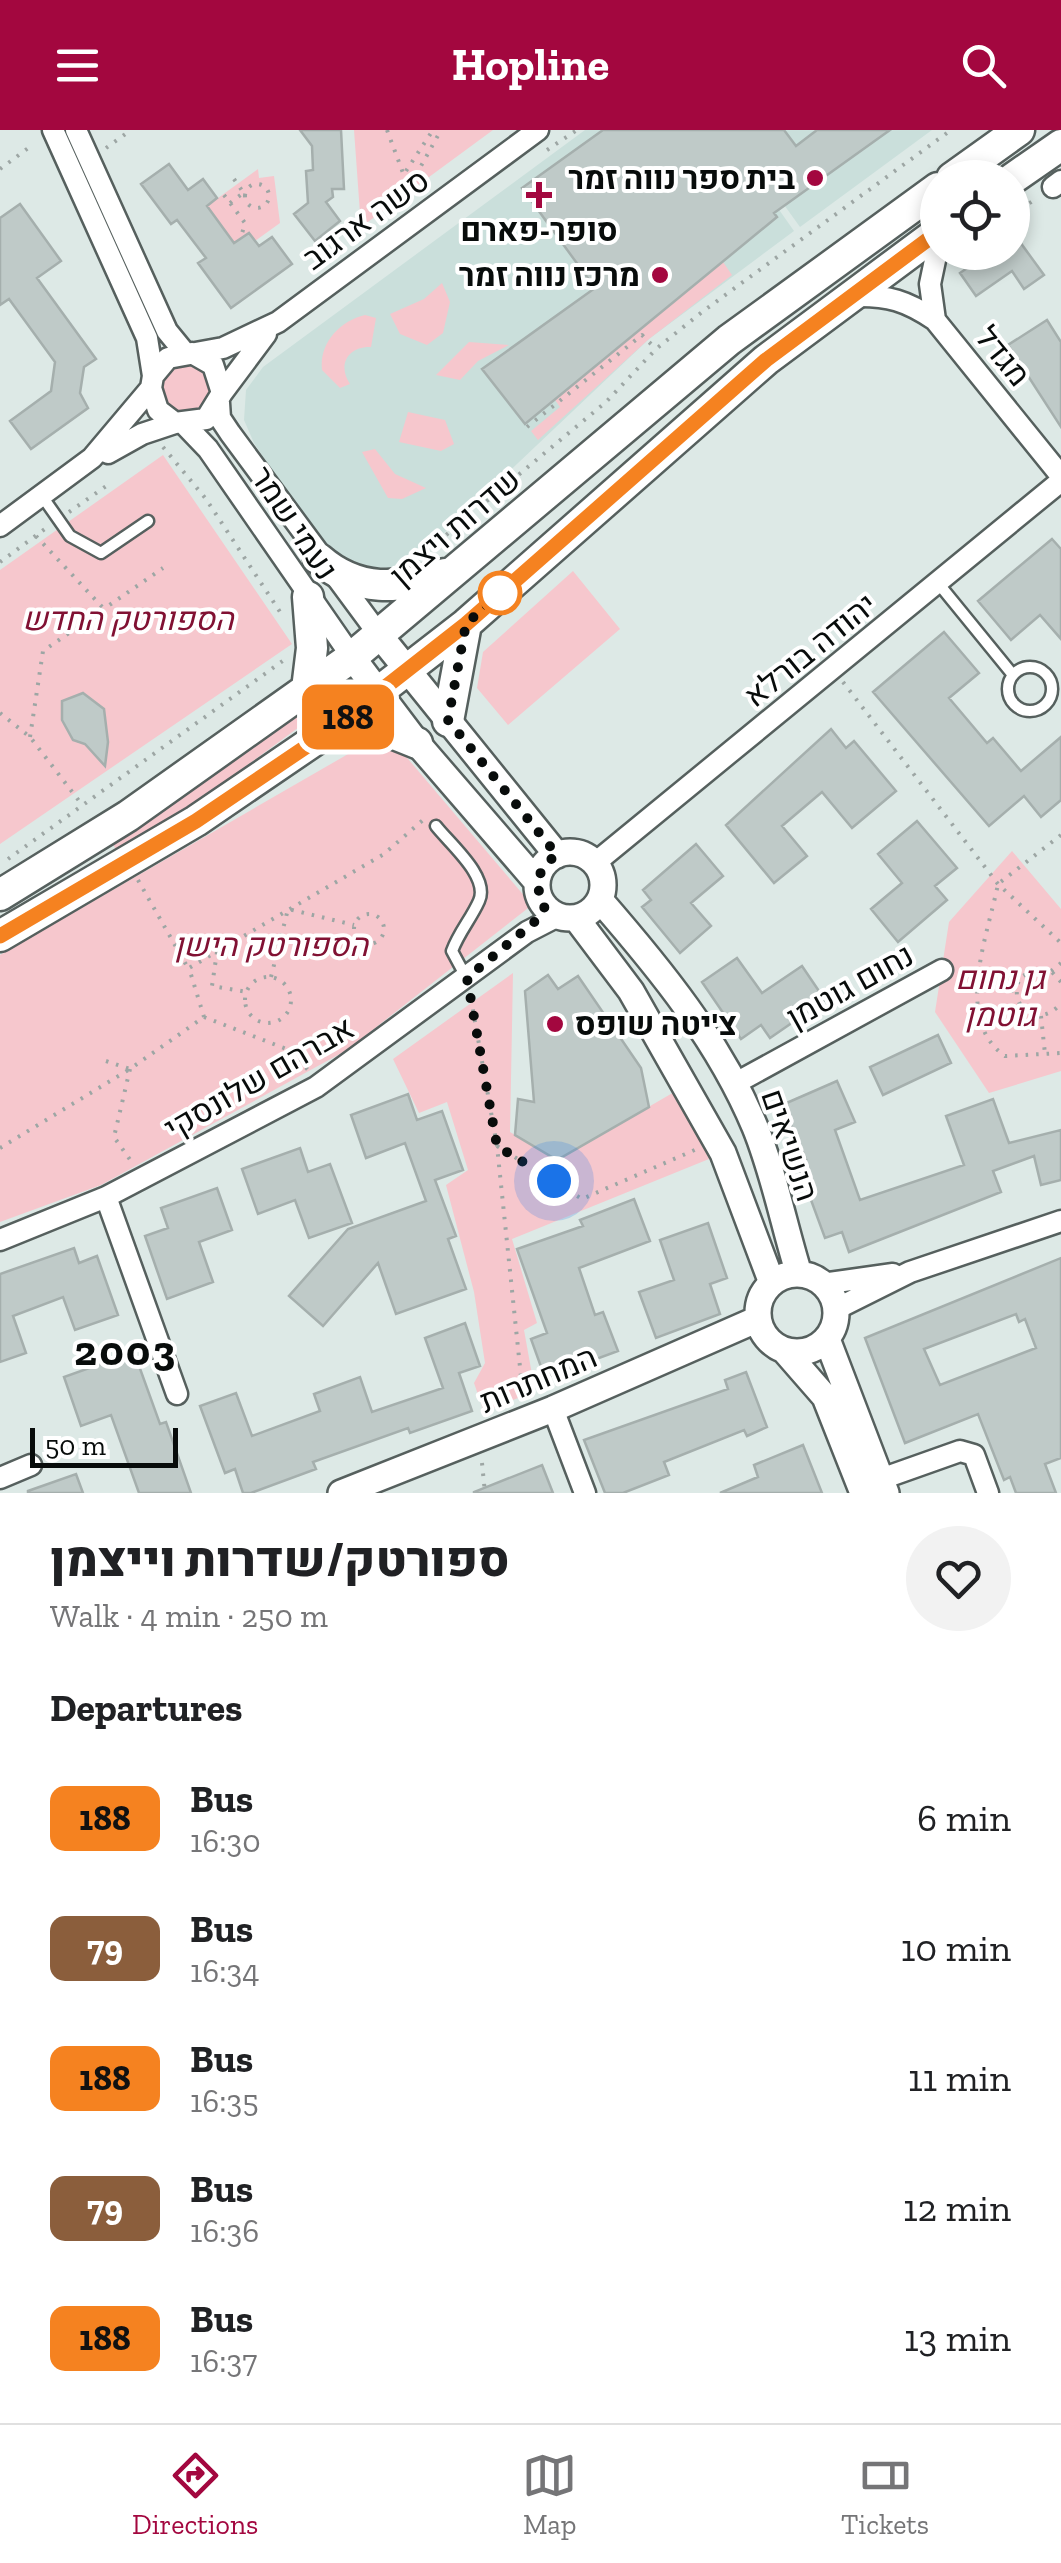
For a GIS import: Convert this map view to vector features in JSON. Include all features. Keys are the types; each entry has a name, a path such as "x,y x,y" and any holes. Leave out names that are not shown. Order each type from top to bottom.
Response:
{"main road":[{"path":"977,160 1019,130"},
{"path":"1030,167 1061,145"},
{"name":"שדרות ויצמן","path":"0,895 128,816 380,636 730,340 920,201"},
{"path":"0,936 196,821 328,732 466,624 692,420 847,296 920,245"},
{"path":"320,559 335,572 380,587 419,582 458,570"},
{"path":"307,690 312,648 308,598"},
{"path":"448,720 466,624"},
{"path":"328,732 377,727 417,743"}],"street":[{"path":"53,130 148,338 158,410 180,424"},
{"path":"76,130 167,331 188,353 213,365 221,398 206,419 180,424 92,458"},
{"name":"סשה ארגוב","path":"188,353 236,344 278,322 538,130"},
{"name":"מגדל","path":"933,270 930,284 935,320"},
{"name":"מגדל","path":"847,296 884,295 910,303 935,320 1061,479"},
{"name":"סשה ארגוב","path":"221,398 238,367 278,322"},
{"path":"0,526 92,458 168,358 188,353"},
{"name":"נעמי שמר","path":"221,398 220,418 230,433 380,636"},
{"name":"נעמי שמר","path":"180,424 208,449 352,657"},
{"name":"יהודה בורלא","path":"595,863 834,670 1061,479"},
{"path":"380,636 557,855"},
{"name":"הנשיאים","path":"352,657 417,743 631,991 716,1141 772,1283"},
{"path":"580,854 595,863 603,880 600,900 554,905 546,864 557,855 580,854"},
{"name":"הנשיאים","path":"600,900 671,983 734,1084 756,1130 810,1279"},
{"name":"אברהם שלונסקי","path":"0,1240 106,1197 316,1087 467,978 527,932 554,905"},
{"name":"נחום גוטמן","path":"734,1084 942,970"},
{"path":"106,1197 177,1394"},
{"path":"836,1308 910,1272 1061,1220"},
{"path":"871,1490 825,1397 784,1350 772,1343 758,1319 763,1293 772,1283 910,1272"},
{"path":"784,1350 814,1348 827,1339 835,1325 836,1308 810,1279"},
{"name":"המחתרות","path":"342,1493 552,1410 758,1319"},
{"path":"827,1339 871,1490"},
{"path":"552,1410 585,1493"},
{"path":"871,1490 960,1450 974,1454 988,1493"},
{"path":"0,1478 31,1465"}],"lane":[{"path":"42,496 70,536 102,554 148,521"},
{"path":"938,584 1013,675"},
{"path":"1026,668 1045,674 1052,687 1047,702 1033,711 1018,708 1009,696 1013,675 1026,668"},
{"path":"436,826 481,882 481,898 459,930 452,951 467,978"}],"path":[{"path":"106,148 131,130"},
{"path":"387,130 411,184 412,197"},
{"path":"406,171 433,130"},
{"path":"411,184 441,130"},
{"path":"411,564 526,464 606,402 656,349 952,130"},
{"path":"0,169 31,146"},
{"path":"230,202 245,191 262,185 268,198 261,206 253,207 245,199 245,191 234,179"},
{"path":"1030,203 1057,184"},
{"path":"224,195 245,223 241,237"},
{"path":"527,427 642,335 656,349"},
{"path":"155,442 181,465 206,499 288,623"},
{"path":"36,536 104,609"},
{"path":"30,737 43,652 163,568"},
{"path":"0,864 287,658"},
{"path":"834,670 998,884 1061,943"},
{"path":"0,713 30,737 84,807"},
{"path":"189,968 384,854 427,816"},
{"path":"1061,835 998,884 976,1008 992,1047 1005,1056 1061,1053"},
{"path":"136,876 189,968 204,1017"},
{"path":"288,909 354,925"},
{"path":"271,978 288,909"},
{"path":"370,914 380,918 384,933 375,944 365,944 354,935 354,925 360,916 370,914"},
{"path":"217,952 212,986 247,992"},
{"path":"1061,962 1051,971 1026,972 1016,991 1022,1009 1041,1016 1052,1013 1061,1003"},
{"path":"1051,971 1061,982"},
{"path":"271,978 284,984 292,997 288,1012 277,1022 262,1023 250,1014 247,992 256,981 271,978"},
{"path":"467,978 497,1146 525,1420"},
{"path":"980,985 1016,991"},
{"path":"1041,1016 1046,1054"},
{"path":"0,1148 130,1069 204,1017"},
{"path":"204,1017 289,1050 312,1075 316,1087"},
{"path":"106,1061 130,1069"},
{"path":"130,1069 114,1137 145,1177"},
{"path":"497,1146 582,1199 716,1141"},
{"path":"480,1438 485,1493"}],"shaded area":[{"path":"585,130 723,130 794,231 649,339 407,568 385,573 328,555 254,443 244,420 246,390 263,367"},
{"name":"בית ספר נווה זמר","path":"730,130 932,130 800,227"}],"green space":[{"path":"354,130 493,130 361,227"},
{"path":"258,169 259,178 274,176 280,223 255,241 249,233 234,243 221,225 207,226 216,219 207,206"},
{"path":"723,262 732,275 649,339 538,440 531,431 560,407 555,400"},
{"path":"442,283 450,302 443,333 427,345 400,334 390,314 424,299"},
{"path":"365,315 376,318 371,347 356,350 347,358 345,370 350,384 340,388 322,370 324,351 339,328"},
{"path":"469,342 509,345 478,361 460,380 436,375"},
{"path":"186,366 202,373 209,389 202,405 186,412 170,405 163,389 170,373"},
{"path":"408,412 445,420 454,444 441,451 399,442"},
{"path":"375,449 395,474 426,488 402,499 388,498 362,452"},
{"name":"הספורטק החדש","path":"163,455 292,644 0,844 0,570"},
{"path":"573,571 620,629 508,725 477,688 483,652"},
{"path":"333,680 344,694 185,811 117,851 111,841"},
{"name":"הספורטק הישן","path":"362,746 403,753 532,905 347,1050 101,1185 0,1222 0,955"},
{"name":"גן נחום גוטמן","path":"1012,851 1061,909 1061,1071 989,1093 935,1012 949,922"},
{"path":"513,973 510,1132 557,1160 676,1091 709,1159 512,1239 537,1323 524,1330 535,1391 484,1412 474,1383 485,1363 474,1292 446,1185 468,1170 447,1102 419,1113 393,1059"}],"building":[{"path":"300,130 341,130 344,189 332,189 333,197 326,202 340,221 315,241 294,214 308,203 306,171 313,170 312,146"},
{"name":"מרכז נווה זמר","path":"603,130 784,130 796,146 817,130 890,130 774,213 777,217 525,424 482,369 595,288 522,188"},
{"path":"169,164 188,190 203,179 217,198 207,206 234,243 249,233 259,246 272,237 292,264 231,308 198,263 206,258 177,220 171,224 141,184"},
{"path":"20,204 61,261 37,278 96,359 84,367 80,393 88,408 31,449 10,421 51,391 55,362 9,299 0,305 0,218"},
{"path":"1030,256 1044,275 1024,289 1012,271 976,296 960,273 1030,270"},
{"path":"1047,320 1061,342 1061,427 1008,345"},
{"path":"1052,539 1061,549 1061,639 1040,615 1011,640 978,601"},
{"path":"944,632 979,673 949,698 987,743 993,738 1021,771 1061,737 1061,800 1041,817 1024,796 989,826 873,692"},
{"path":"83,693 104,709 108,742 105,766 85,744 73,740 62,720 62,701"},
{"path":"831,729 846,748 854,741 896,791 852,828 822,792 782,826 807,856 774,883 726,825"},
{"path":"917,821 957,868 935,886 947,900 898,942 871,909 902,883 878,854"},
{"path":"696,844 723,876 691,903 711,926 680,953 642,907 651,900 643,890"},
{"path":"737,958 762,993 802,966 825,1000 770,1038 761,1025 741,1039 702,982"},
{"path":"548,975 558,989 578,976 641,1068 649,1107 557,1160 515,1135 518,1099 534,1102 525,991"},
{"path":"938,1035 951,1063 883,1095 870,1067"},
{"path":"837,1081 855,1122 835,1130 860,1200 964,1165 946,1116 993,1099 1009,1143 1061,1130 1061,1180 1041,1185 1034,1156 993,1171 1001,1192 849,1252 842,1232 825,1238 797,1162 806,1159 782,1105"},
{"path":"408,1094 417,1120 442,1111 463,1170 435,1180 456,1236 448,1239 466,1289 396,1314 378,1263 323,1326 289,1296 348,1229 426,1201 405,1143 366,1158 351,1115"},
{"path":"300,1148 308,1172 330,1164 352,1223 309,1238 295,1200 258,1214 242,1169"},
{"path":"217,1188 232,1230 199,1242 213,1282 167,1299 145,1236 168,1228 161,1208"},
{"path":"634,1199 650,1241 579,1268 595,1315 603,1312 618,1351 545,1378 531,1339 547,1333 517,1249 583,1226 580,1220"},
{"path":"708,1223 727,1278 710,1284 720,1314 656,1338 639,1292 674,1280 660,1240"},
{"path":"74,1248 79,1263 97,1256 118,1315 75,1330 63,1297 13,1316 26,1353 0,1362 0,1274"},
{"path":"1061,1258 1061,1458 1045,1464 1056,1493 1016,1493 1010,1477 1004,1480 978,1414 905,1443 865,1338","holes":["1016,1314 1019,1322 1025,1319 1036,1348 940,1385 924,1349"]},
{"path":"465,1323 480,1366 459,1373 472,1411 410,1433 408,1428 313,1462 316,1469 251,1493 243,1493 235,1469 225,1473 200,1406 236,1393 252,1436 320,1411 314,1394 360,1377 372,1412 443,1388 425,1338"},
{"path":"134,1352 160,1424 166,1422 191,1493 139,1493 111,1415 81,1426 64,1377"},
{"path":"746,1372 767,1427 747,1436 744,1430 664,1462 669,1475 623,1493 605,1493 584,1440 728,1389 725,1380"},
{"path":"803,1445 822,1493 720,1493 758,1477 754,1465"},
{"path":"542,1465 553,1493 474,1493 474,1492"},
{"path":"76,1474 83,1493 28,1493 28,1491"}],"bus line":[{"name":"188","path":"0,936 196,821 328,732 466,624 692,420 847,296 920,245"}],"place":[{"name":"בית ספר נווה זמר","path":"815,178"},
{"name":"סופר-פארם","path":"539,195"},
{"name":"מרכז נווה זמר","path":"660,275"},
{"name":"צ'יטה שופס","path":"555,1024"}],"district":[{"name":"2003","path":"126,1350"}],"route":[{"path":"500,593 466,624 448,720 557,855 540,872 538,890 545,906 539,918 527,932 467,978 497,1146 554,1181"}]}
